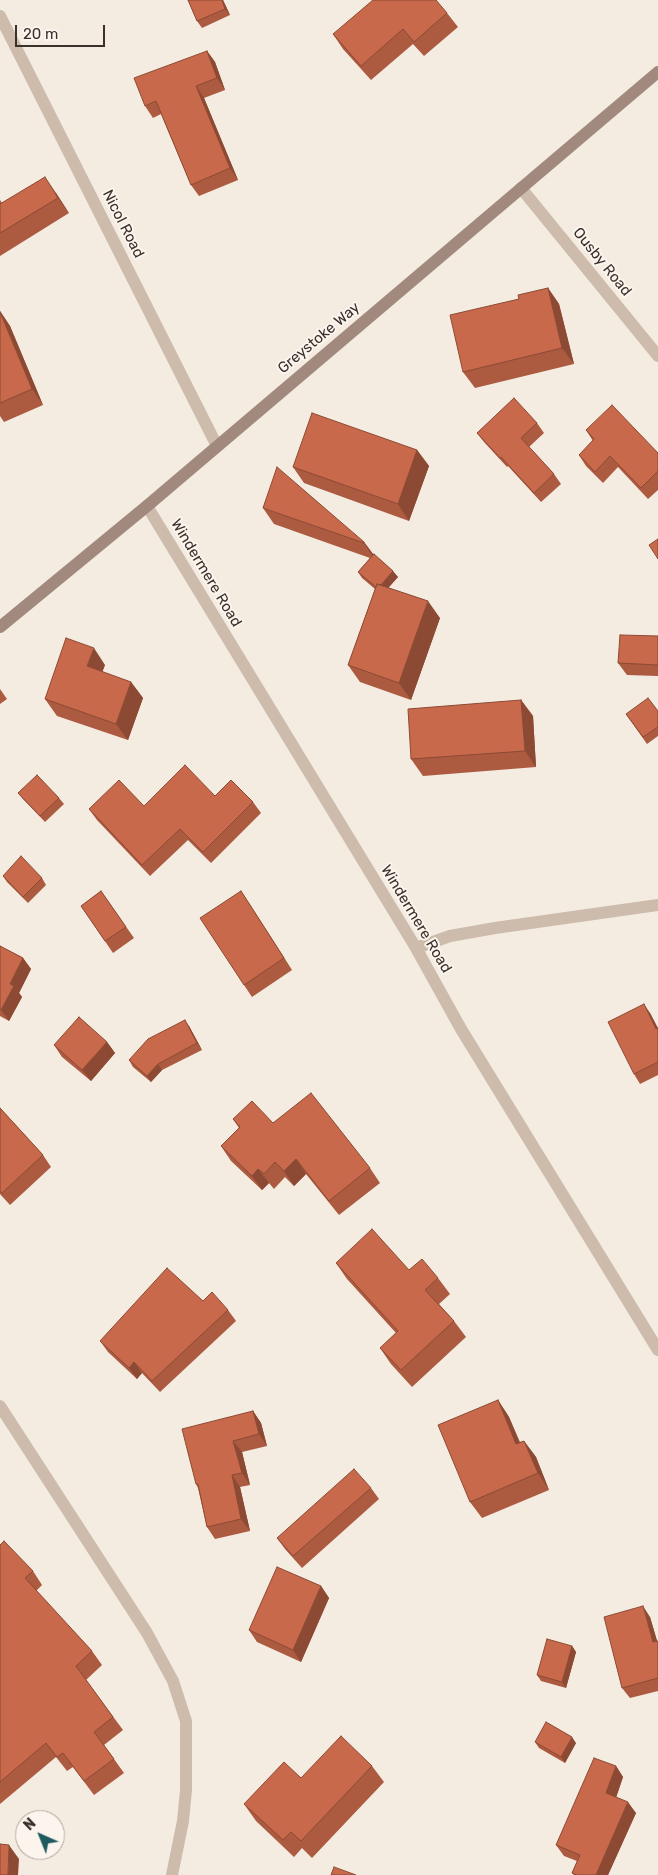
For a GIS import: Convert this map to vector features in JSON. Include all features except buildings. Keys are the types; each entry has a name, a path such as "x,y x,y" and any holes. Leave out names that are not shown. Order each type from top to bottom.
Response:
{"street":[{"name":"Nicol Road","path":"0,16 217,446"},
{"name":"Greystoke Way","path":"0,628 147,506 658,72"},
{"name":"Ousby Road","path":"521,188 658,356"},
{"name":"Windermere Road","path":"147,506 416,948 466,1037 658,1350"},
{"path":"416,948 450,936 495,928 658,905"},
{"path":"0,1406 147,1633 173,1680 186,1721 186,1790 183,1821 172,1875"}]}
